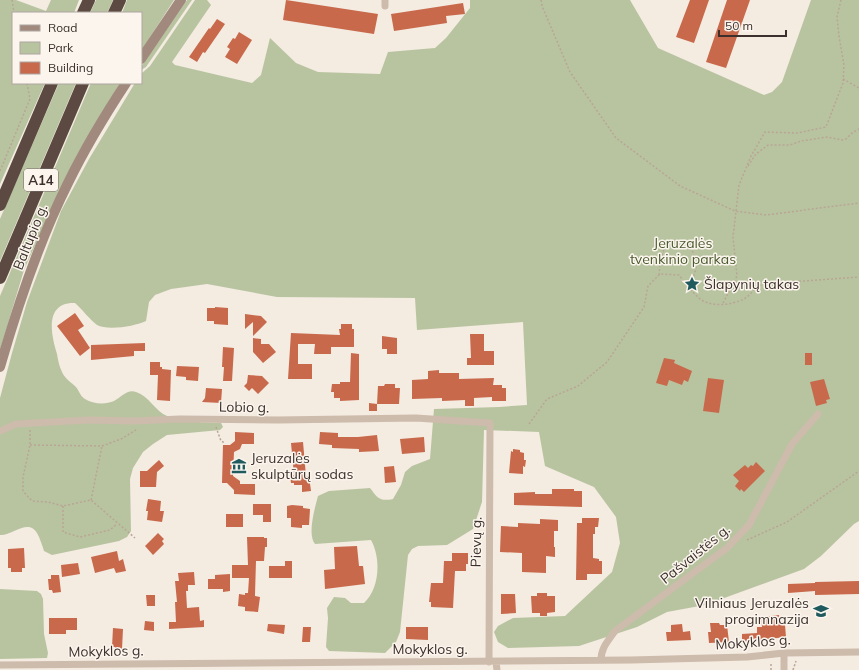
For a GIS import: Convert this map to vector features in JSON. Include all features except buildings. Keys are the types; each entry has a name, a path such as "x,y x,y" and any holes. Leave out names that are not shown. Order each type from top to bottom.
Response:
{"highway":[{"path":"83,12 89,0"},
{"path":"114,12 120,0"},
{"name":"A14","path":"0,205 52,84"},
{"name":"A14","path":"0,278 83,84"}],"street":[{"path":"142,58 181,0"},
{"name":"Baltupio g.","path":"0,367 22,295 53,215 81,157 125,84"},
{"name":"Pašvaistės g.","path":"601,660 601,653 615,631 727,548 749,525 792,444 818,414"},
{"name":"Lobio g.","path":"0,431 9,426 29,422 89,420 135,421 180,419 283,420 416,418 490,423"},
{"name":"Pievų g.","path":"490,423 492,662 497,670"},
{"name":"Mokyklos g.","path":"0,665 391,666 492,662 747,657 784,653 859,652"},
{"path":"784,653 784,670"}],"path":[{"path":"12,0 14,12"},
{"path":"541,0 542,6 570,72 616,138 680,186 735,211 766,215 859,203"},
{"path":"722,304 737,276 733,237 739,185 751,156 765,132 797,133 826,127 843,83 844,65 837,17 841,0"},
{"path":"843,78 859,88"},
{"path":"0,171 30,99 27,84"},
{"path":"746,169 756,154 768,145 790,145 801,141 827,137 842,140 846,139 859,129"},
{"path":"659,275 660,262 666,242 675,240 682,242 693,252 696,269 691,284 688,286"},
{"path":"528,424 547,399 578,386 607,362 644,307 648,286 660,274 679,275 700,299 706,302 722,304 742,300 758,285 763,284 859,277"},
{"path":"215,419 218,435 222,441 226,443"},
{"path":"29,422 30,445 22,477 23,491 32,501 48,502 63,506 91,500"},
{"path":"30,445 102,446 121,439 136,430"},
{"path":"91,500 102,446"},
{"path":"727,548 787,522 859,471"},
{"path":"91,500 134,538"},
{"path":"63,506 63,532 80,537 110,530 117,524"}],"green space":[{"path":"0,0 16,0 46,11 51,0 79,0 74,12 12,12 12,84 45,84 0,184"},
{"path":"96,0 113,0 107,12 90,12"},
{"path":"127,0 174,0 142,49 142,12 122,12"},
{"path":"187,0 192,0 146,67 142,69 142,66"},
{"name":"Jeruzalės tvenkinio parkas","path":"195,0 207,0 211,5 172,62 175,65 252,83 261,75 270,38 296,63 318,72 380,74 388,52 435,48 446,38 470,8 470,0 630,0 658,48 764,95 772,92 782,82 811,0 859,0 859,521 821,556 804,569 705,605 667,612 637,627 579,646 508,648 498,642 494,632 498,626 513,618 565,616 612,572 620,543 616,517 594,487 545,466 539,432 484,430 482,502 473,529 447,545 418,546 412,549 408,555 400,632 396,642 385,653 329,651 326,647 328,618 327,608 334,597 345,598 351,603 364,603 369,597 376,581 377,564 374,547 371,540 315,544 313,540 312,528 318,496 329,491 370,488 381,499 393,499 401,485 405,472 412,466 430,459 434,409 527,405 523,322 417,330 415,298 277,297 207,284 171,289 155,295 149,302 146,321 136,325 115,328 97,325 75,303 65,304 58,308 54,314 52,321 53,338 59,365 63,374 88,401 95,403 107,403 114,401 127,392 133,391 141,394 159,411 168,417 195,422 221,423 223,427 220,430 167,435 143,452 133,468 130,479 131,531 127,537 119,541 52,555 44,551 37,533 29,527 25,527 5,535 0,535 0,398 27,302 61,211 89,159 134,84 142,84 142,73 150,66"},
{"path":"59,84 76,84 0,261 0,219"},
{"path":"91,84 119,84 77,155 50,212 24,270 0,350 0,296"},
{"path":"0,589 37,591 41,594 43,599 44,634 48,653 47,658 0,659"}],"place":[{"name":"Šlapynių takas","path":"692,284"},
{"name":"Jeruzalės skulptūrų sodas","path":"239,466"},
{"name":"Vilniaus Jeruzalės progimnazija","path":"821,611"}]}
